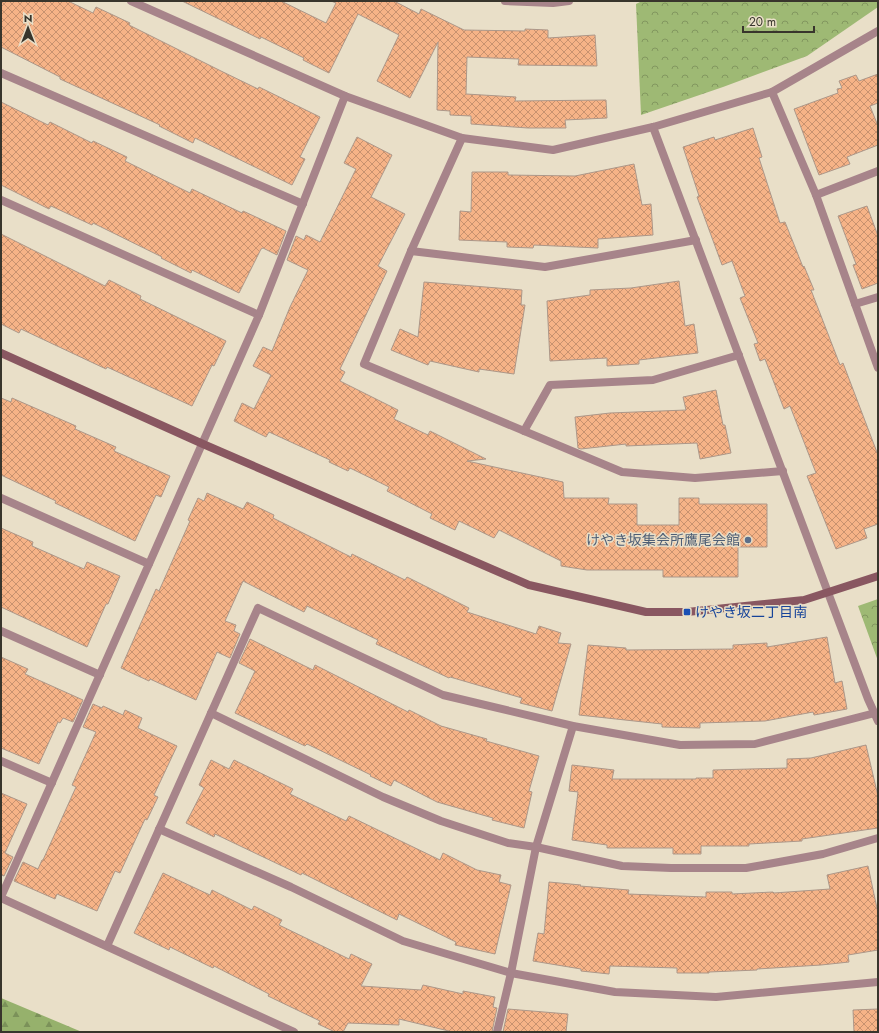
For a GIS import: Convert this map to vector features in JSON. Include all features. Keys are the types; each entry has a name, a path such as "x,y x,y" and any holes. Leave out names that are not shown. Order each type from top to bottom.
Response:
{"street":[{"path":"131,1 345,96 462,138 553,150 653,127 772,92 877,33"},
{"path":"505,1 553,3 569,1"},
{"path":"1,73 303,204"},
{"path":"772,92 816,195 878,368"},
{"path":"294,1032 1,897 259,315 345,96"},
{"path":"107,946 258,608 443,695 573,726 680,745 755,744 876,717 653,127"},
{"path":"462,138 411,251 364,364 622,472 695,478 783,471"},
{"path":"816,195 878,171"},
{"path":"1,200 259,315"},
{"path":"411,251 545,267 696,240"},
{"path":"855,304 878,297"},
{"path":"1,353 202,444 529,585 646,612 687,612 804,600 878,576"},
{"path":"524,431 550,385 653,380 739,355"},
{"path":"1,498 149,564"},
{"path":"1,631 100,675"},
{"path":"211,713 383,796 441,821 508,843 536,847 622,866 671,868 746,868 823,854 878,838"},
{"path":"497,1032 511,973 536,847 573,726"},
{"path":"1,762 52,783"},
{"path":"159,829 291,887 403,941 511,973 615,992 716,997 878,982"}],"green space":[{"path":"642,1 878,1 878,7 807,56 641,115 636,4"},
{"path":"878,599 878,661 858,606"},
{"path":"1,998 82,1032 1,1032"}],"building":[{"path":"1,1 68,1 93,13 96,7 130,23 129,25 221,71 258,89 259,87 320,117 300,157 305,159 292,185 195,138 193,143 159,126 160,125 60,79 60,77 1,47"},
{"path":"182,1 281,1 326,23 336,3 331,1 394,1 419,14 421,9 464,30 548,30 548,38 595,35 597,66 518,65 519,59 467,57 466,94 516,97 515,101 606,100 607,118 565,120 566,128 528,128 471,124 471,116 450,115 450,111 437,110 438,42 410,98 377,81 399,35 358,14 329,73 303,60 304,58 261,37 260,39"},
{"path":"878,74 878,103 870,106 878,126 878,145 847,157 850,164 819,175 794,109 838,93 837,89 842,88 839,81 856,75 859,81"},
{"path":"1,102 48,125 50,122 92,143 93,141 127,157 125,161 190,193 192,189 242,213 243,211 286,231 277,255 263,248 261,249 239,293 192,270 191,273 93,223 92,225 51,206 49,209 1,185"},
{"path":"753,128 762,157 759,158 780,223 785,222 803,267 804,266 814,290 811,290 840,365 843,363 878,455 878,524 864,529 867,538 836,549 807,476 816,473 790,406 784,409 765,359 760,361 754,344 758,343 740,298 745,296 732,261 722,265 697,197 699,196 683,147 714,137 715,140"},
{"path":"357,137 392,155 371,197 405,214 378,266 387,271 340,369 345,372 340,381 398,410 394,419 428,435 430,431 486,459 467,461 563,482 564,498 609,498 608,504 637,504 637,525 679,525 679,498 699,498 699,504 767,504 767,547 738,547 738,577 663,577 663,570 587,570 561,566 561,561 499,530 494,538 459,521 455,530 430,518 432,514 387,491 389,487 350,468 348,471 329,462 330,460 269,432 266,437 234,421 242,403 254,409 271,375 253,366 263,347 272,351 290,307 308,270 287,260 296,236 304,240 306,235 320,242 356,169 344,163"},
{"path":"634,164 642,205 651,204 653,235 598,239 598,248 534,245 533,248 507,247 507,242 459,240 460,211 471,212 472,172 508,172 508,175 575,176"},
{"path":"867,206 878,236 878,283 862,289 853,265 856,264 838,216"},
{"path":"1,234 105,286 109,280 141,296 140,299 226,341 214,366 212,365 192,406 107,367 106,369 21,329 19,333 1,324"},
{"path":"679,281 685,326 694,324 698,353 639,360 639,364 607,366 607,358 550,361 547,301 590,295 590,290 631,288"},
{"path":"424,282 522,290 521,305 525,305 514,374 479,369 479,372 430,361 428,365 391,350 400,329 418,337"},
{"path":"716,390 723,425 725,425 731,453 700,459 697,443 626,446 626,444 581,449 578,448 575,417 610,413 686,410 683,397"},
{"path":"1,398 11,402 12,398 76,426 75,429 116,447 114,451 170,476 161,497 156,495 135,541 55,503 56,501 1,475"},
{"path":"207,493 243,509 247,502 274,515 273,518 351,557 352,554 405,580 407,577 469,608 467,612 536,634 539,626 561,633 558,643 571,644 552,711 520,703 522,698 450,677 449,678 376,644 378,640 307,606 304,612 243,581 225,621 236,625 234,631 240,634 230,658 217,652 196,700 150,679 149,681 121,668 156,589 159,591 190,521 188,520 198,498 204,501"},
{"path":"1,528 33,542 32,546 84,569 87,562 120,576 87,647 1,607"},
{"path":"827,637 835,683 842,681 847,709 814,715 813,712 765,721 700,723 700,728 662,727 662,724 579,715 588,645 626,648 626,650 733,649 733,645 767,643 767,647"},
{"path":"250,639 313,670 315,665 408,712 409,710 441,726 539,756 529,791 532,792 524,828 492,820 493,818 437,802 394,780 391,786 307,744 305,746 235,713 255,671 239,663"},
{"path":"1,657 28,669 25,674 83,700 73,722 63,718 60,723 58,722 39,764 1,748"},
{"path":"93,704 102,708 103,706 123,715 125,710 142,718 138,728 177,746 154,795 158,797 147,820 145,819 120,873 115,871 97,911 57,894 55,899 14,881 23,862 38,869 76,787 72,785 96,732 83,727"},
{"path":"866,745 878,796 878,828 802,839 802,841 749,844 749,846 701,846 701,854 673,854 673,848 607,848 607,845 572,840 578,792 569,791 572,765 614,770 612,779 713,778 713,770 787,768 787,759 811,758"},
{"path":"211,760 229,769 234,760 293,789 290,794 346,821 349,816 440,860 443,853 477,870 501,875 499,882 511,885 495,954 455,945 456,942 399,914 397,920 302,873 301,875 215,834 214,837 186,823 204,788 199,785"},
{"path":"1,793 27,804 5,853 13,857 4,876 1,875"},
{"path":"868,866 878,913 878,950 848,955 849,962 709,973 677,973 677,968 610,966 609,974 581,971 581,969 533,961 538,933 544,934 549,882 629,890 628,894 706,897 706,892 732,892 732,894 774,893 830,889 827,875"},
{"path":"163,873 210,895 212,890 252,910 254,906 282,920 279,925 349,959 351,954 372,964 361,986 421,990 423,985 463,994 463,991 495,997 493,1007 497,1008 492,1032 453,1032 399,1019 399,1025 348,1023 343,1032 335,1032 318,1024 320,1021 268,996 269,994 214,966 213,968 170,947 169,950 134,933"},
{"path":"508,1009 568,1014 566,1032 503,1032"},
{"path":"878,1009 878,1032 854,1032 853,1010"}],"place":[{"name":"けやき坂集会所鷹尾会館","path":"748,540"},
{"name":"けやき坂二丁目南","path":"687,612"}]}
